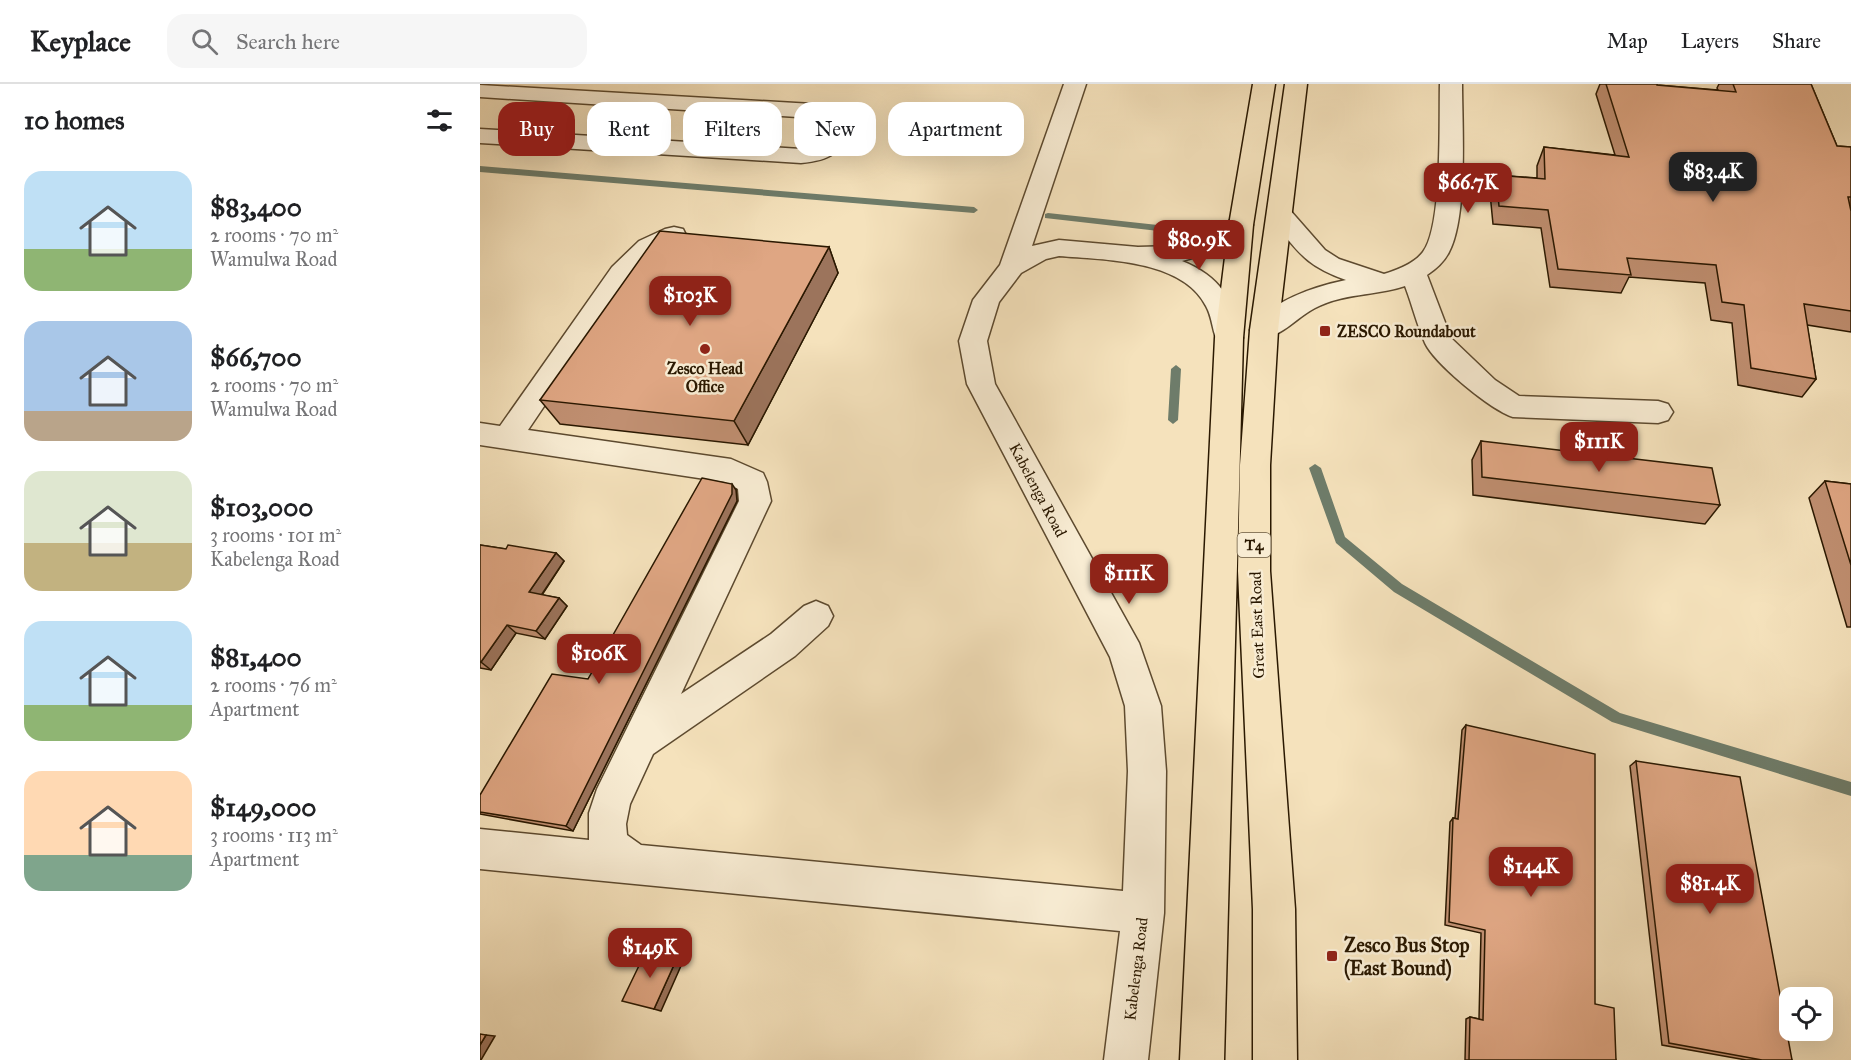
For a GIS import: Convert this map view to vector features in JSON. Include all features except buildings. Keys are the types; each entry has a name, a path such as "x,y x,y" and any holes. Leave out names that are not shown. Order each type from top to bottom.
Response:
{"main road":[{"name":"Great East Road","path":"1264,84 1241,225 1255,465 1254,571 1274,909 1275,1060"},
{"name":"Great East Road","path":"1202,1060 1247,334 1280,214 1296,84"}],"street":[{"path":"1012,267 1075,84"},
{"path":"1247,334 1315,295 1349,287 1383,283 1413,272 1428,262 1437,252 1446,227 1451,84"},
{"path":"480,91 813,111 836,116 842,126 835,139 820,154 801,156 480,136"},
{"path":"1280,214 1316,256 1330,265 1383,283"},
{"name":"Kabelenga Road","path":"1126,1060 1143,913 1147,771 1143,706 1126,654 981,384 974,341 986,300 1012,267 1038,253 1059,248 1138,255 1176,254 1216,241 1241,225"},
{"path":"640,865 626,860 615,852 608,840 606,822 611,802 755,501 752,482 731,471 494,436 621,273 648,247 674,235"},
{"name":"Kabelenga Road","path":"1138,255 1185,270 1207,287 1219,304 1247,334"},
{"path":"1413,272 1438,343 1485,387 1513,405 1658,412"},
{"path":"639,742 783,645 816,616"},
{"path":"480,849 1143,913"}],"waterway":[{"path":"480,169 974,210"},
{"path":"1048,216 1176,230"},
{"path":"1173,420 1176,369"},
{"path":"1315,468 1340,540 1398,588 1617,718 1851,789"}],"place":[{"name":"ZESCO Roundabout","path":"1325,331"},
{"name":"Zesco Head Office","path":"705,349"},
{"name":"Zesco Bus Stop (East Bound)","path":"1332,956"}]}
